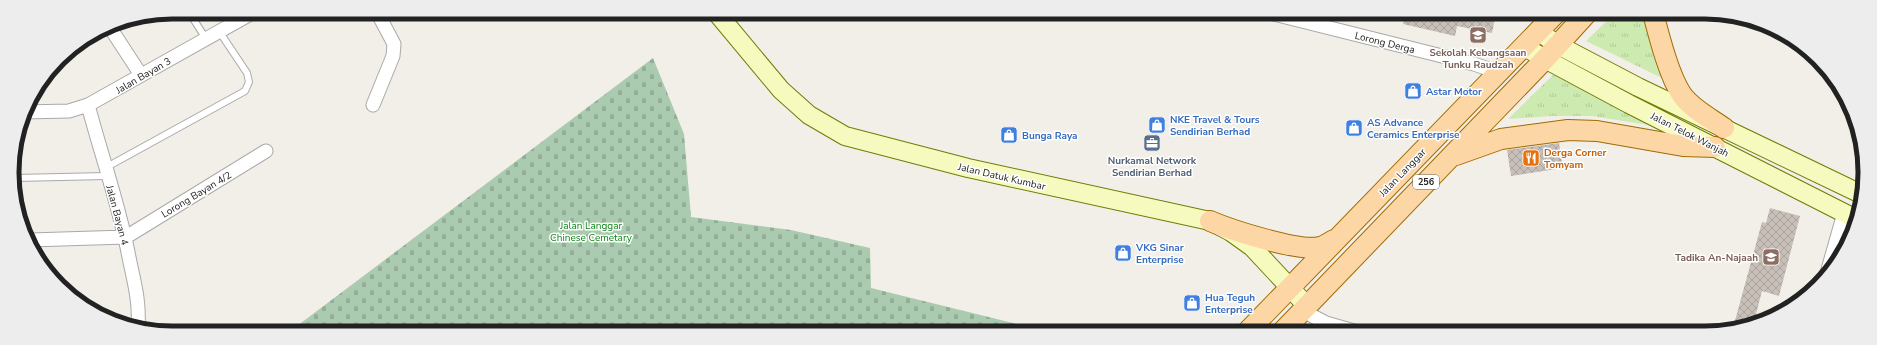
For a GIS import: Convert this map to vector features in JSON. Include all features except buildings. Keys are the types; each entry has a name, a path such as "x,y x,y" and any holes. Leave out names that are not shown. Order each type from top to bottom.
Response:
{"main road":[{"name":"Jalan Datuk Kumbar","path":"722,19 782,90 809,115 845,136 968,168 1210,221 1231,232 1252,247 1291,288 1305,308"},
{"name":"Jalan Langgar","path":"1253,326 1500,73 1551,19"},
{"name":"256","path":"1288,326 1581,19"},
{"path":"1655,19 1663,50 1682,95 1691,104 1724,128"},
{"name":"Jalan Telok Wanjah","path":"1539,32 1551,52 1715,147 1850,216"},
{"name":"Jalan Telok Wanjah","path":"1525,47 1551,52 1638,87 1857,192"},
{"path":"1448,159 1501,139 1568,130 1597,131 1683,146 1715,147"},
{"path":"1210,221 1238,232 1298,246 1320,247 1336,240"}],"street":[{"name":"Jalan Bayan 3","path":"32,112 69,111 88,105 241,19"},
{"path":"373,105 392,56 394,44 381,19"},
{"name":"Lorong Derga","path":"1294,19 1474,64 1500,73"},
{"path":"113,32 141,75"},
{"name":"Jalan Bayan 4","path":"88,105 106,172 126,237 139,300 138,322"},
{"name":"Lorong Bayan 4/2","path":"126,237 266,151"},
{"path":"1836,251 1850,216"},
{"path":"35,240 126,237"},
{"path":"1305,308 1326,323 1337,326"}],"lane":[{"path":"193,19 206,39"},
{"path":"19,178 106,172 245,91 249,82 247,73 220,31"}],"green space":[{"path":"1609,19 1647,19 1668,81 1586,41"},
{"name":"Jalan Langgar Chinese Cemetary","path":"653,58 684,134 691,217 791,230 870,248 871,288 1021,325 1021,326 297,326"},
{"path":"1553,75 1667,128 1592,116 1552,116 1508,119"}],"place":[{"name":"Sekolah Kebangsaan Tunku Raudzah","path":"1478,35"},
{"name":"Astar Motor","path":"1413,91"},
{"name":"NKE Travel & Tours Sendirian Berhad","path":"1157,125"},
{"name":"AS Advance Ceramics Enterprise","path":"1354,128"},
{"name":"Bunga Raya","path":"1009,135"},
{"name":"Nurkamal Network Sendirian Berhad","path":"1152,143"},
{"name":"Derga Corner Tomyam","path":"1531,158"},
{"name":"VKG Sinar Enterprise","path":"1123,253"},
{"name":"Tadika An-Najaah","path":"1771,257"},
{"name":"Hua Teguh Enterprise","path":"1192,303"}]}
